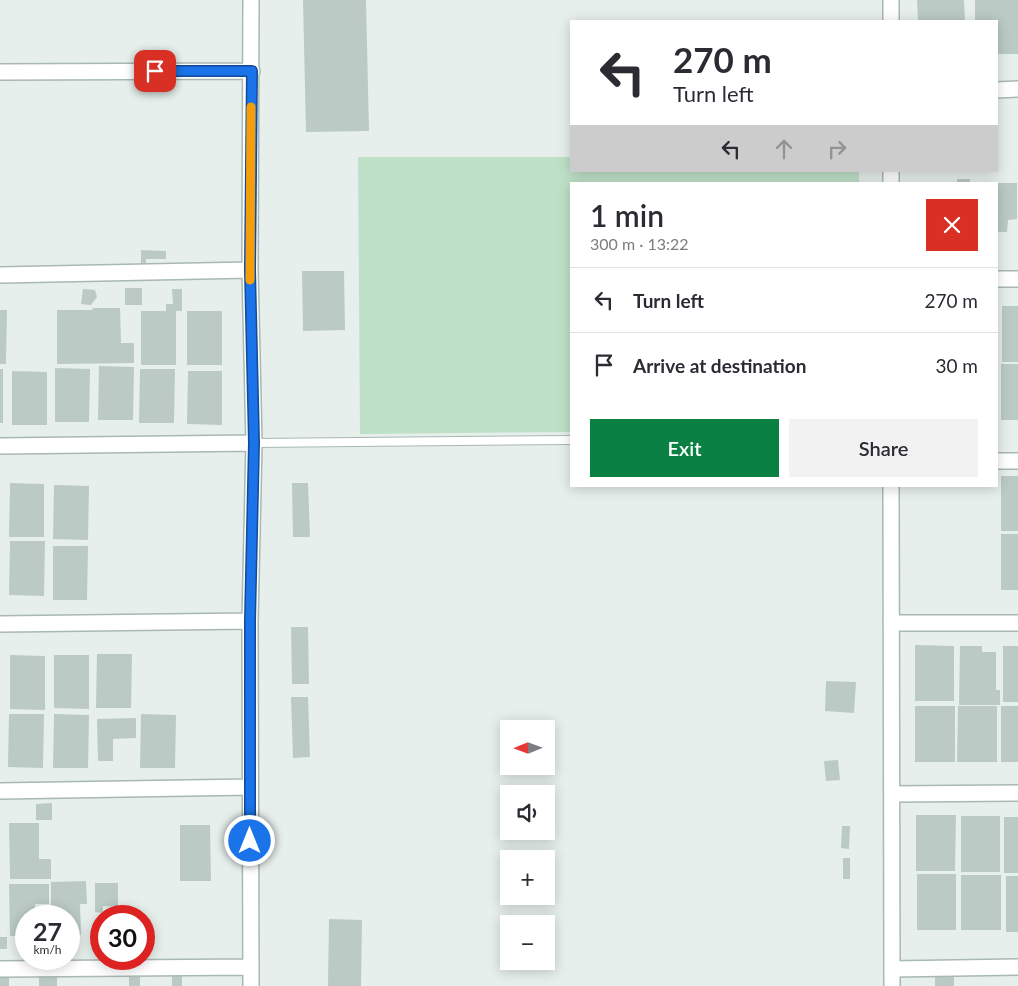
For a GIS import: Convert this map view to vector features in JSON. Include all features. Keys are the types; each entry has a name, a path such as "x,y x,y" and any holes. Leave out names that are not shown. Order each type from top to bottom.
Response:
{"street":[{"path":"251,0 250,270 254,443 250,621 251,986"},
{"path":"891,0 891,20"},
{"path":"0,72 252,71"},
{"path":"998,90 1018,90"},
{"path":"0,275 250,270"},
{"path":"998,279 1018,279"},
{"path":"0,446 254,443"},
{"path":"998,461 1018,461"},
{"path":"891,487 892,986"},
{"path":"0,624 250,621"},
{"path":"892,623 1018,623"},
{"path":"0,791 250,787"},
{"path":"892,794 1018,793"},
{"path":"0,969 250,967"},
{"path":"892,969 1018,967"}],"lane":[{"path":"254,443 570,440"}],"green space":[{"path":"358,157 570,157 570,172 859,172 859,182 570,182 570,432 360,434"}],"building":[{"path":"303,0 366,0 369,131 306,132"},
{"path":"917,0 964,0 965,20 918,20"},
{"path":"975,0 1018,0 1018,54 998,54 998,20 975,20"},
{"path":"957,179 970,179 970,182 957,182"},
{"path":"998,183 1017,183 1017,219 1008,220 1007,232 998,232"},
{"path":"141,250 166,251 166,259 146,259 146,266 141,266"},
{"path":"302,271 344,271 345,330 303,331"},
{"path":"125,288 142,288 142,305 125,305"},
{"path":"83,289 95,290 97,297 91,305 81,304"},
{"path":"172,289 182,289 182,311 176,311 176,365 141,365 141,311 166,311 166,304 173,304"},
{"path":"1002,306 1018,306 1018,362 1002,362"},
{"path":"93,308 120,308 121,343 134,343 134,363 57,364 57,310 92,310"},
{"path":"0,310 7,310 6,364 0,364"},
{"path":"187,311 222,311 222,365 187,365"},
{"path":"1001,364 1018,364 1018,420 1001,420"},
{"path":"99,366 134,367 133,420 98,420"},
{"path":"55,368 90,369 89,422 55,422"},
{"path":"0,369 3,369 3,423 0,423"},
{"path":"140,369 175,369 174,423 139,423"},
{"path":"12,371 47,372 47,425 12,425"},
{"path":"188,371 222,371 222,425 187,424"},
{"path":"1001,476 1018,476 1018,531 1001,531"},
{"path":"10,483 44,484 44,537 9,537"},
{"path":"292,483 308,483 310,537 293,537"},
{"path":"54,485 89,486 88,540 53,539"},
{"path":"1001,534 1018,534 1018,590 1001,590"},
{"path":"10,541 45,541 44,596 9,595"},
{"path":"53,546 88,546 87,600 53,600"},
{"path":"291,627 308,627 309,684 292,684"},
{"path":"915,645 954,646 954,701 915,701"},
{"path":"960,646 982,646 982,652 996,652 996,690 1000,690 1000,705 959,705"},
{"path":"1003,646 1018,646 1018,702 1003,702"},
{"path":"97,654 132,654 131,708 96,708"},
{"path":"10,655 45,656 45,710 10,709"},
{"path":"54,655 89,655 89,709 54,708"},
{"path":"826,681 856,682 854,713 825,711"},
{"path":"291,697 308,697 310,757 293,758"},
{"path":"915,706 955,706 955,762 915,762"},
{"path":"958,706 997,706 997,762 957,762"},
{"path":"1001,706 1018,706 1018,762 1001,762"},
{"path":"9,714 44,714 43,768 8,767"},
{"path":"54,714 89,715 88,768 53,768"},
{"path":"141,714 176,715 175,768 140,768"},
{"path":"136,718 136,738 113,739 113,761 98,761 97,719"},
{"path":"838,760 840,780 826,781 824,761"},
{"path":"52,803 52,820 36,820 36,804"},
{"path":"916,815 956,815 955,871 916,871"},
{"path":"961,816 1000,816 1000,872 961,872"},
{"path":"1004,817 1018,817 1018,873 1004,873"},
{"path":"9,823 39,823 39,859 51,859 51,879 10,879"},
{"path":"180,825 210,825 211,881 180,881"},
{"path":"842,826 850,826 849,849 841,848"},
{"path":"843,858 850,858 850,879 843,879"},
{"path":"917,874 956,874 956,930 917,930"},
{"path":"961,875 1001,875 1001,930 961,930"},
{"path":"1006,876 1018,876 1018,932 1006,932"},
{"path":"86,881 87,904 80,904 81,935 80,905 51,905 51,882"},
{"path":"95,883 118,883 118,905 95,905"},
{"path":"9,884 49,884 49,904 15,905 15,936 10,936"},
{"path":"329,919 362,920 361,986 328,986"},
{"path":"0,937 7,937 7,949 0,949"},
{"path":"0,973 9,973 9,986 0,986"},
{"path":"935,973 954,973 954,986 935,986"},
{"path":"172,974 182,974 182,986 172,986"},
{"path":"39,976 57,976 57,986 39,986"},
{"path":"129,977 140,977 140,986 129,986"}],"slow traffic":[{"path":"250,280 251,107"}],"route":[{"path":"155,71 252,71 250,270 254,443 250,621 250,841"}]}
